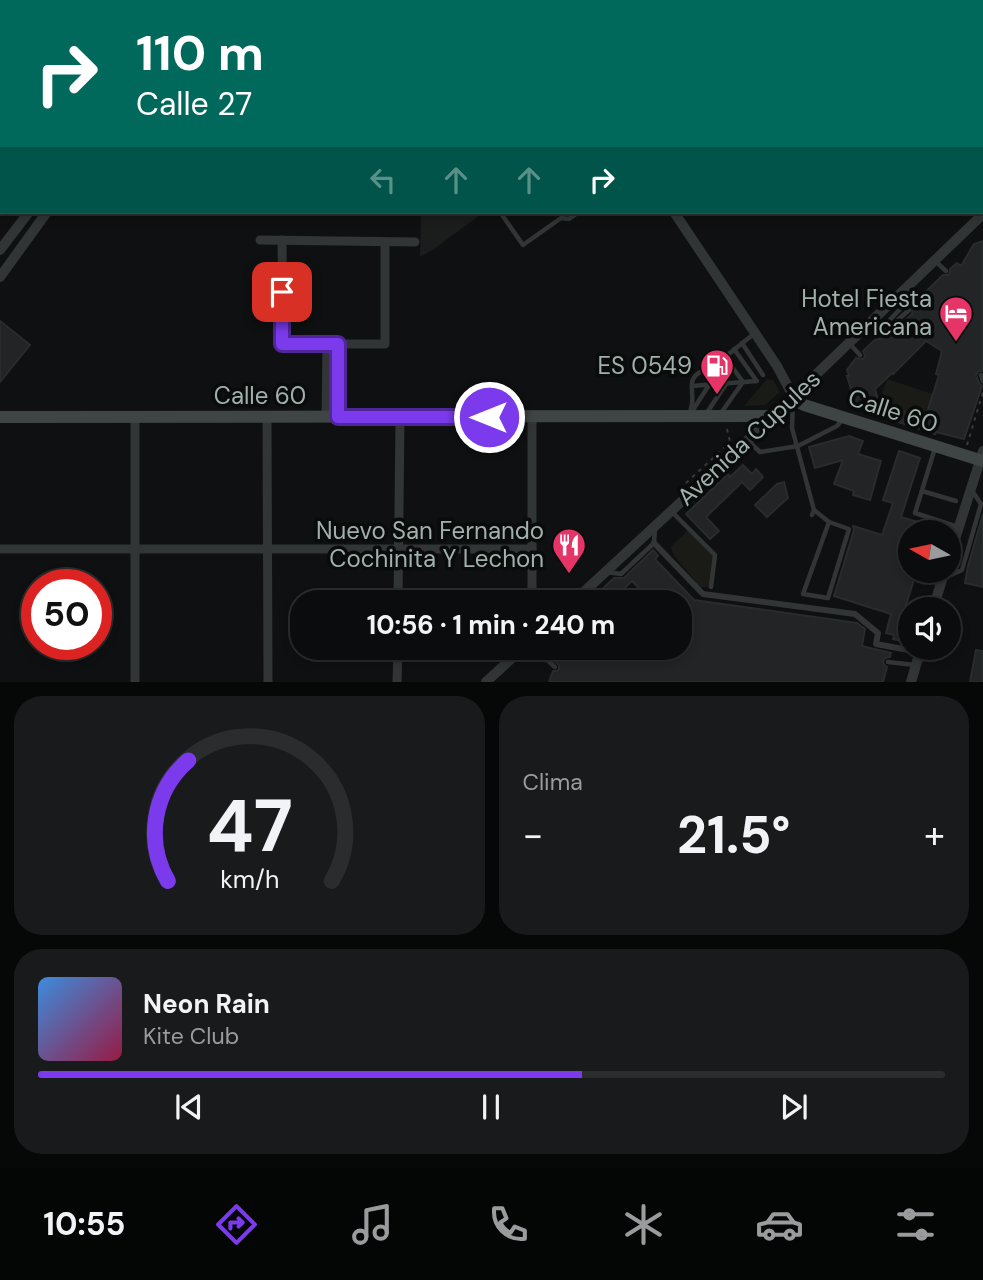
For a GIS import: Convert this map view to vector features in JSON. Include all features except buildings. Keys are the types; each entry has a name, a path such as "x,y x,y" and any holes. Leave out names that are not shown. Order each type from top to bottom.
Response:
{"main road":[{"name":"Calle 60","path":"793,396 804,405 982,458"},
{"name":"Calle 60","path":"0,417 773,416"}],"street":[{"path":"0,250 27,214"},
{"path":"0,277 44,214"},
{"path":"675,214 777,366 793,396"},
{"name":"Avenida Cupules","path":"588,588 748,440 983,214"},
{"path":"260,240 415,242"},
{"path":"282,240 282,344 385,344 385,242"},
{"path":"327,344 332,417"},
{"path":"332,417 338,344"},
{"path":"135,417 135,681"},
{"path":"267,417 268,681"},
{"path":"398,590 400,417"},
{"path":"531,417 532,590"},
{"path":"961,520 982,458"},
{"path":"654,544 703,594 855,614 878,633 876,644 898,647"},
{"path":"0,549 532,549"},
{"path":"397,681 398,660"},
{"path":"486,681 510,660"}],"lane":[{"path":"501,214 523,245 561,218 569,219 576,214"},
{"path":"934,260 946,271"},
{"path":"861,331 877,333 908,302 907,286"},
{"path":"688,417 692,402 692,381 696,374 702,371 717,371 725,357 755,334"},
{"path":"742,343 763,375"},
{"path":"849,343 860,355"},
{"path":"692,386 757,381 734,349"},
{"path":"725,357 743,382"},
{"path":"711,417 743,382"},
{"path":"711,417 727,383"},
{"path":"688,417 709,385"},
{"path":"793,396 792,428 813,512 829,522 849,529 828,598 803,594 829,522"},
{"path":"748,440 760,452 798,446 837,426 844,417"},
{"path":"935,446 915,513 937,520"},
{"path":"971,488 981,504"},
{"path":"922,491 956,501"},
{"path":"961,570 983,497"},
{"path":"671,511 715,555 710,587"},
{"path":"606,572 621,575 654,544 654,528"},
{"path":"547,660 555,667"},
{"path":"888,662 911,676"}],"path":[{"path":"966,446 983,391"},
{"path":"727,428 730,442"},
{"path":"684,484 717,453"}],"shaded area":[{"path":"421,214 481,214 434,249 420,257"},
{"path":"767,379 773,380 780,392 765,405 744,406"},
{"path":"887,379 933,394 925,419 879,403"},
{"path":"689,529 715,555 711,587 700,587 673,554 671,547"}],"place":[{"name":"Hotel Fiesta Americana","path":"956,343"},
{"name":"ES 0549","path":"717,396"},
{"name":"Nuevo San Fernando Cochinita Y Lechon","path":"569,575"}],"route":[{"path":"282,292 282,344 338,344 338,417 489,417"}]}
